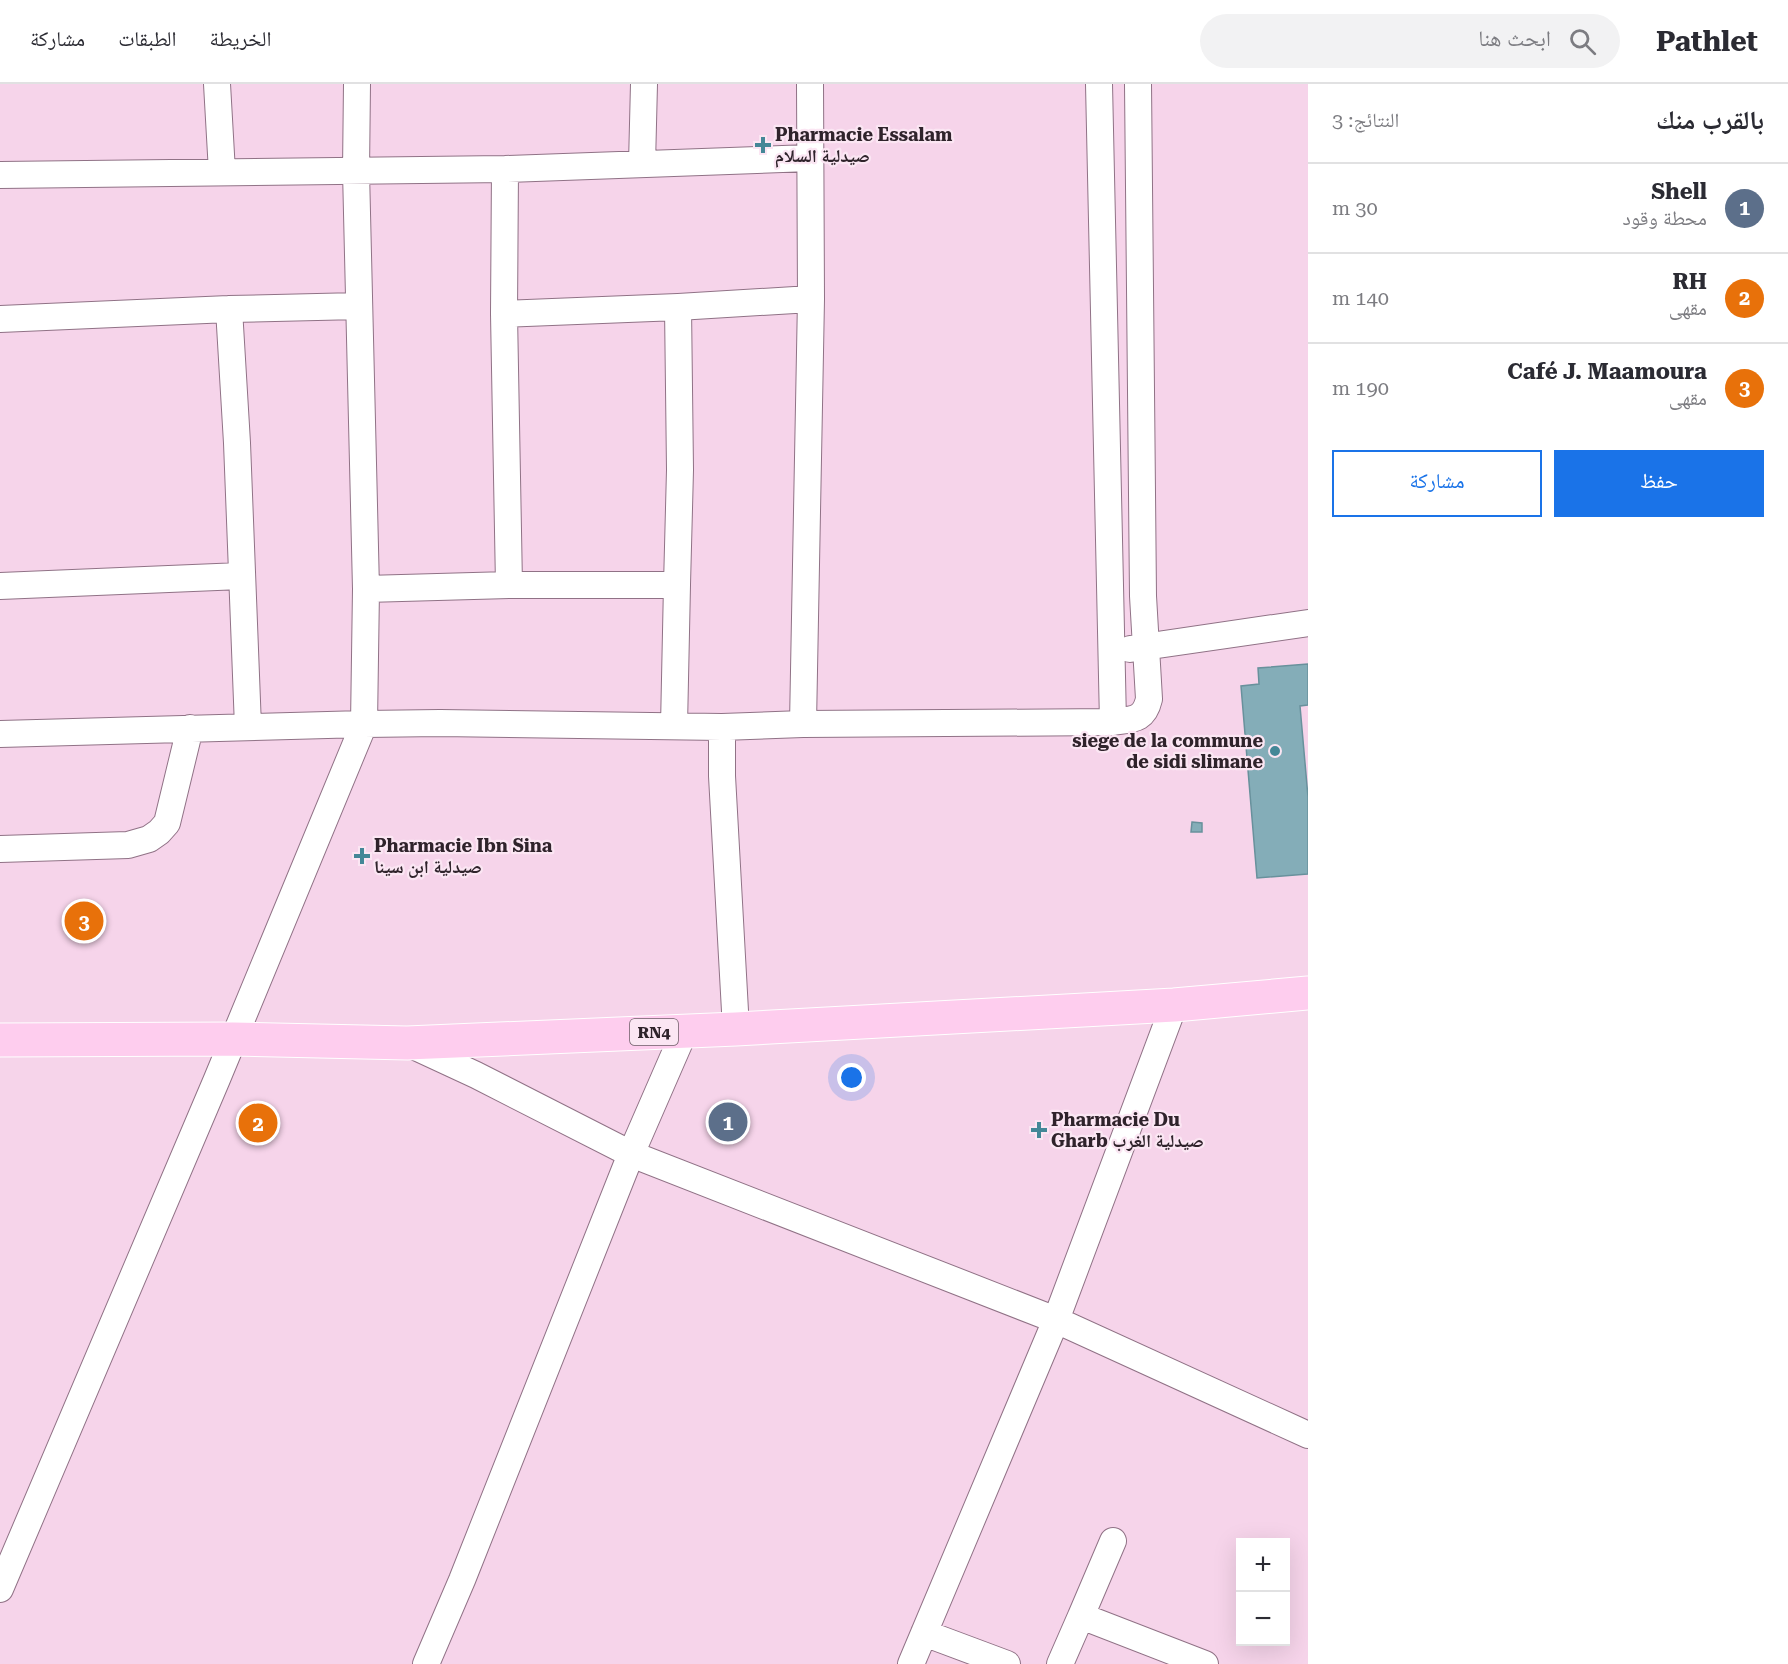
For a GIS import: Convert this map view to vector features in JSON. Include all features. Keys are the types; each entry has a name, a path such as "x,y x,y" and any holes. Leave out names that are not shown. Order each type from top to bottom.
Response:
{"main road":[{"name":"RN4","path":"0,1040 233,1039 407,1043 736,1029 1174,1005 1308,993"}],"street":[{"path":"218,84 222,172"},
{"path":"0,1589 364,724 366,589 356,171 357,84"},
{"path":"642,164 644,84"},
{"path":"803,724 811,299 810,84"},
{"path":"1099,84 1113,722"},
{"path":"0,734 364,724 722,727 803,724 1113,722 1138,717 1145,712 1149,699 1143,596 1138,84"},
{"path":"0,175 505,169 810,158"},
{"path":"1102,167 1139,167"},
{"path":"505,169 504,314 509,585"},
{"path":"504,314 811,299"},
{"path":"0,319 359,306"},
{"path":"674,726 680,470 678,307"},
{"path":"229,309 237,443 248,727"},
{"path":"1108,489 1142,491"},
{"path":"0,586 241,576"},
{"path":"366,589 509,585 677,585"},
{"path":"1112,651 1308,623"},
{"path":"722,727 722,776 736,1029"},
{"path":"0,849 128,845 149,839 166,823 190,728"},
{"path":"911,1664 1056,1320 1174,1005"},
{"path":"426,1664 462,1580 631,1154 686,1030"},
{"path":"407,1043 476,1075 631,1154 1056,1320 1308,1435"},
{"path":"1060,1664 1113,1541"},
{"path":"1081,1616 1205,1664"},
{"path":"924,1633 1006,1664"}],"building":[{"name":"siege de la commune de sidi slimane","path":"1308,664 1308,705 1300,706 1308,797 1308,874 1257,878 1241,686 1259,684 1258,668"},
{"path":"1192,822 1202,823 1202,832 1191,832"}],"place":[{"name":"Pharmacie Essalam صيدلية السلام","path":"763,145"},
{"name":"siege de la commune de sidi slimane","path":"1275,751"},
{"name":"Pharmacie Ibn Sina صيدلية ابن سينا","path":"362,856"},
{"name":"Café J. Maamoura","path":"84,921"},
{"name":"Shell","path":"728,1122"},
{"name":"RH","path":"258,1123"},
{"name":"Pharmacie Du Gharb صيدلية الغرب","path":"1039,1130"}]}
